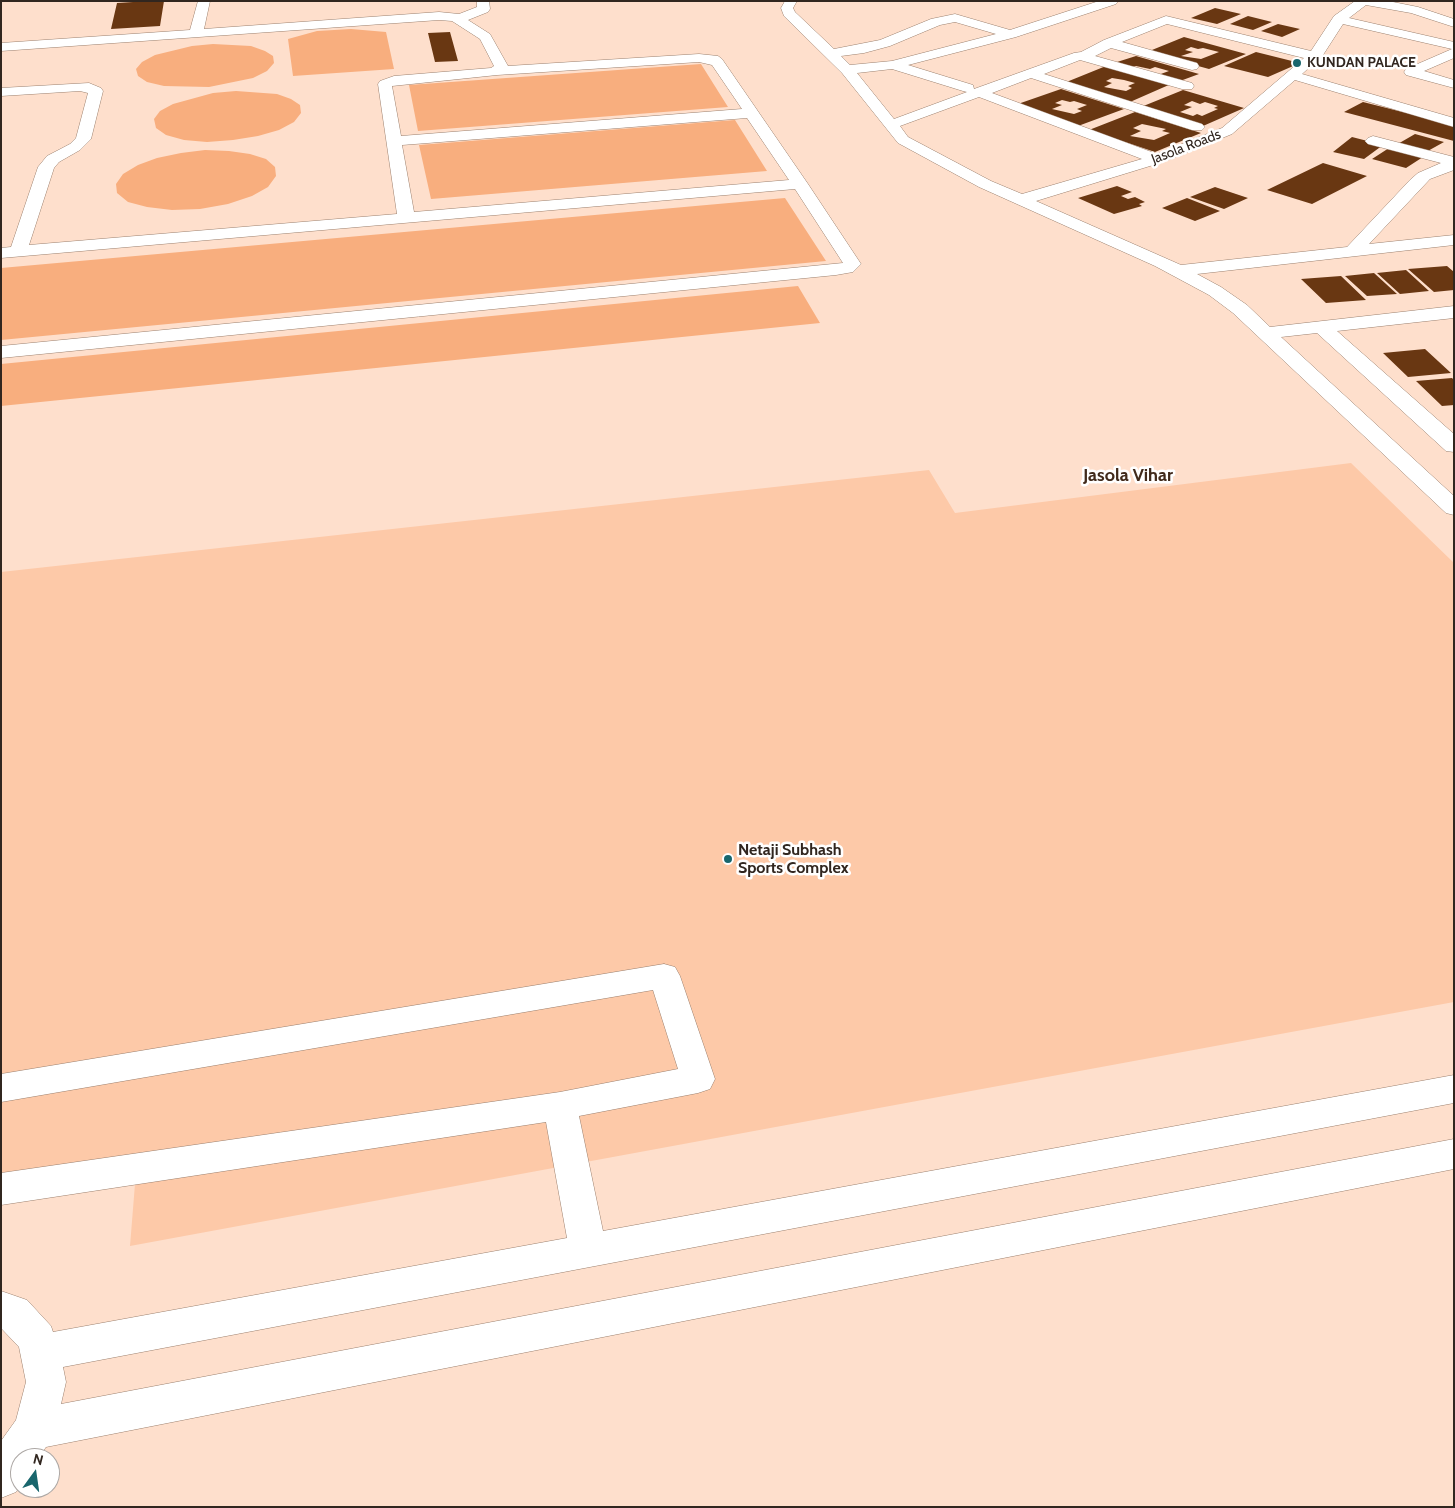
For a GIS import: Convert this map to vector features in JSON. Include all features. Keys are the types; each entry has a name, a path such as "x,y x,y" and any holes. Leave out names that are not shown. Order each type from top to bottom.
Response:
{"street":[{"path":"196,33 204,1"},
{"path":"458,19 484,9 483,1"},
{"path":"791,1 787,8 789,13 847,70 902,140 985,184 1178,271 1215,291 1240,309 1454,508"},
{"path":"847,70 892,65 950,51 1018,32 1112,1"},
{"name":"Jasola Roads","path":"1021,200 1157,159 1227,131 1318,52 1339,19 1363,1"},
{"path":"1367,1 1414,10 1454,23"},
{"path":"1,47 196,33 383,15 439,16 458,19 485,37 500,66 497,71"},
{"path":"830,54 864,49 885,43 955,18 1048,38"},
{"path":"1339,19 1454,46"},
{"path":"1085,56 1108,43 1162,21 1169,21 1313,56"},
{"path":"1108,43 1192,66"},
{"path":"890,125 974,91 1031,74 1075,56 1085,56 1187,86"},
{"path":"1,352 847,268 852,264 717,62 706,58 497,71 388,81 384,86 406,217"},
{"path":"1450,58 1412,72 1454,84"},
{"path":"892,65 974,91 1157,159"},
{"path":"1031,74 1197,127"},
{"path":"1292,75 1454,123"},
{"path":"1,92 80,87 89,87 96,91 83,139 75,147 53,159 46,167 9,252 800,184"},
{"path":"394,141 751,113"},
{"path":"1373,141 1454,163"},
{"path":"1436,157 1454,146"},
{"path":"1352,252 1424,176 1454,163"},
{"path":"1178,271 1454,240"},
{"path":"1266,334 1454,312"},
{"path":"1322,328 1454,446"},
{"path":"1426,421 1454,418"},
{"path":"1,1088 664,976 698,1079 560,1106 1,1189"},
{"path":"40,1353 1454,1089"},
{"path":"560,1106 588,1251"},
{"path":"34,1429 1454,1154"},
{"path":"1,1309 13,1314 37,1339 46,1382 34,1429 1,1477"}],"shaded area":[{"path":"351,29 386,32 394,69 293,76 288,39 317,31"},
{"path":"213,44 251,46 273,56 274,63 267,71 253,78 209,87 164,86 147,82 138,76 136,69 142,62 155,55 192,46"},
{"path":"701,64 728,107 418,131 409,85"},
{"path":"236,91 277,94 291,99 300,105 301,113 294,122 279,130 233,140 207,142 184,140 166,135 156,128 154,119 160,111 173,104 213,93"},
{"path":"735,120 767,171 431,199 419,145"},
{"path":"205,150 250,154 266,159 275,167 276,176 268,187 252,196 228,204 200,209 172,210 147,207 128,202 117,193 116,184 123,174 138,165 157,158"},
{"path":"785,198 826,261 1,340 1,268"},
{"path":"798,286 820,323 1,406 1,364"},
{"name":"Netaji Subhash Sports Complex","path":"1351,463 1454,563 1454,1002 130,1246 135,1184 1,1205 1,572 929,470 955,513"}],"building":[{"path":"164,1 160,26 111,29 117,3"},
{"path":"1215,8 1241,14 1217,24 1191,18"},
{"path":"1248,16 1272,22 1253,30 1230,24"},
{"path":"1278,24 1300,29 1282,37 1261,31"},
{"path":"450,32 458,61 435,62 428,33"},
{"path":"1184,37 1246,54 1209,69 1147,52","holes":["1191,47 1203,48 1219,52 1201,59 1181,56 1193,52 1185,50"]},
{"path":"1256,52 1300,63 1268,77 1224,66"},
{"path":"1136,56 1199,74 1180,81 1158,75 1169,71 1155,67 1150,69 1132,67 1117,62"},
{"path":"1106,66 1171,84 1130,102 1064,83","holes":["1112,78 1135,83 1128,86 1132,88 1126,91 1104,87 1112,83 1106,81"]},
{"path":"1061,89 1124,109 1078,126 1015,105","holes":["1062,100 1074,101 1087,105 1077,109 1082,111 1074,114 1052,109 1062,105 1055,103"]},
{"path":"1183,90 1244,108 1203,126 1141,107","holes":["1192,101 1200,104 1205,102 1218,106 1214,108 1218,109 1202,116 1197,114 1193,116 1180,112 1192,107 1184,105"]},
{"path":"1363,102 1454,125 1454,141 1344,112"},
{"path":"1135,112 1201,133 1155,152 1089,130","holes":["1142,124 1166,129 1162,131 1170,133 1154,140 1130,136 1141,131 1133,128"]},
{"path":"1415,134 1444,142 1426,152 1396,145"},
{"path":"1352,137 1383,145 1364,159 1333,152"},
{"path":"1389,148 1423,157 1406,168 1372,159"},
{"path":"1323,163 1367,176 1312,204 1267,190"},
{"path":"1117,186 1132,192 1121,196 1128,199 1135,197 1145,202 1139,204 1142,206 1114,214 1078,198"},
{"path":"1215,187 1248,198 1224,209 1190,197"},
{"path":"1187,198 1220,211 1195,221 1162,208"},
{"path":"1447,266 1454,272 1454,290 1434,292 1408,269"},
{"path":"1406,270 1429,291 1400,294 1377,273"},
{"path":"1374,273 1397,294 1367,296 1345,276"},
{"path":"1341,276 1366,300 1326,303 1301,279"},
{"path":"1425,349 1451,373 1408,377 1383,353"},
{"path":"1452,378 1454,380 1454,405 1442,406 1416,381"}],"place":[{"name":"KUNDAN PALACE","path":"1297,63"},
{"name":"Netaji Subhash Sports Complex","path":"728,859"}],"district":[{"name":"Jasola Vihar","path":"1128,476"}]}
